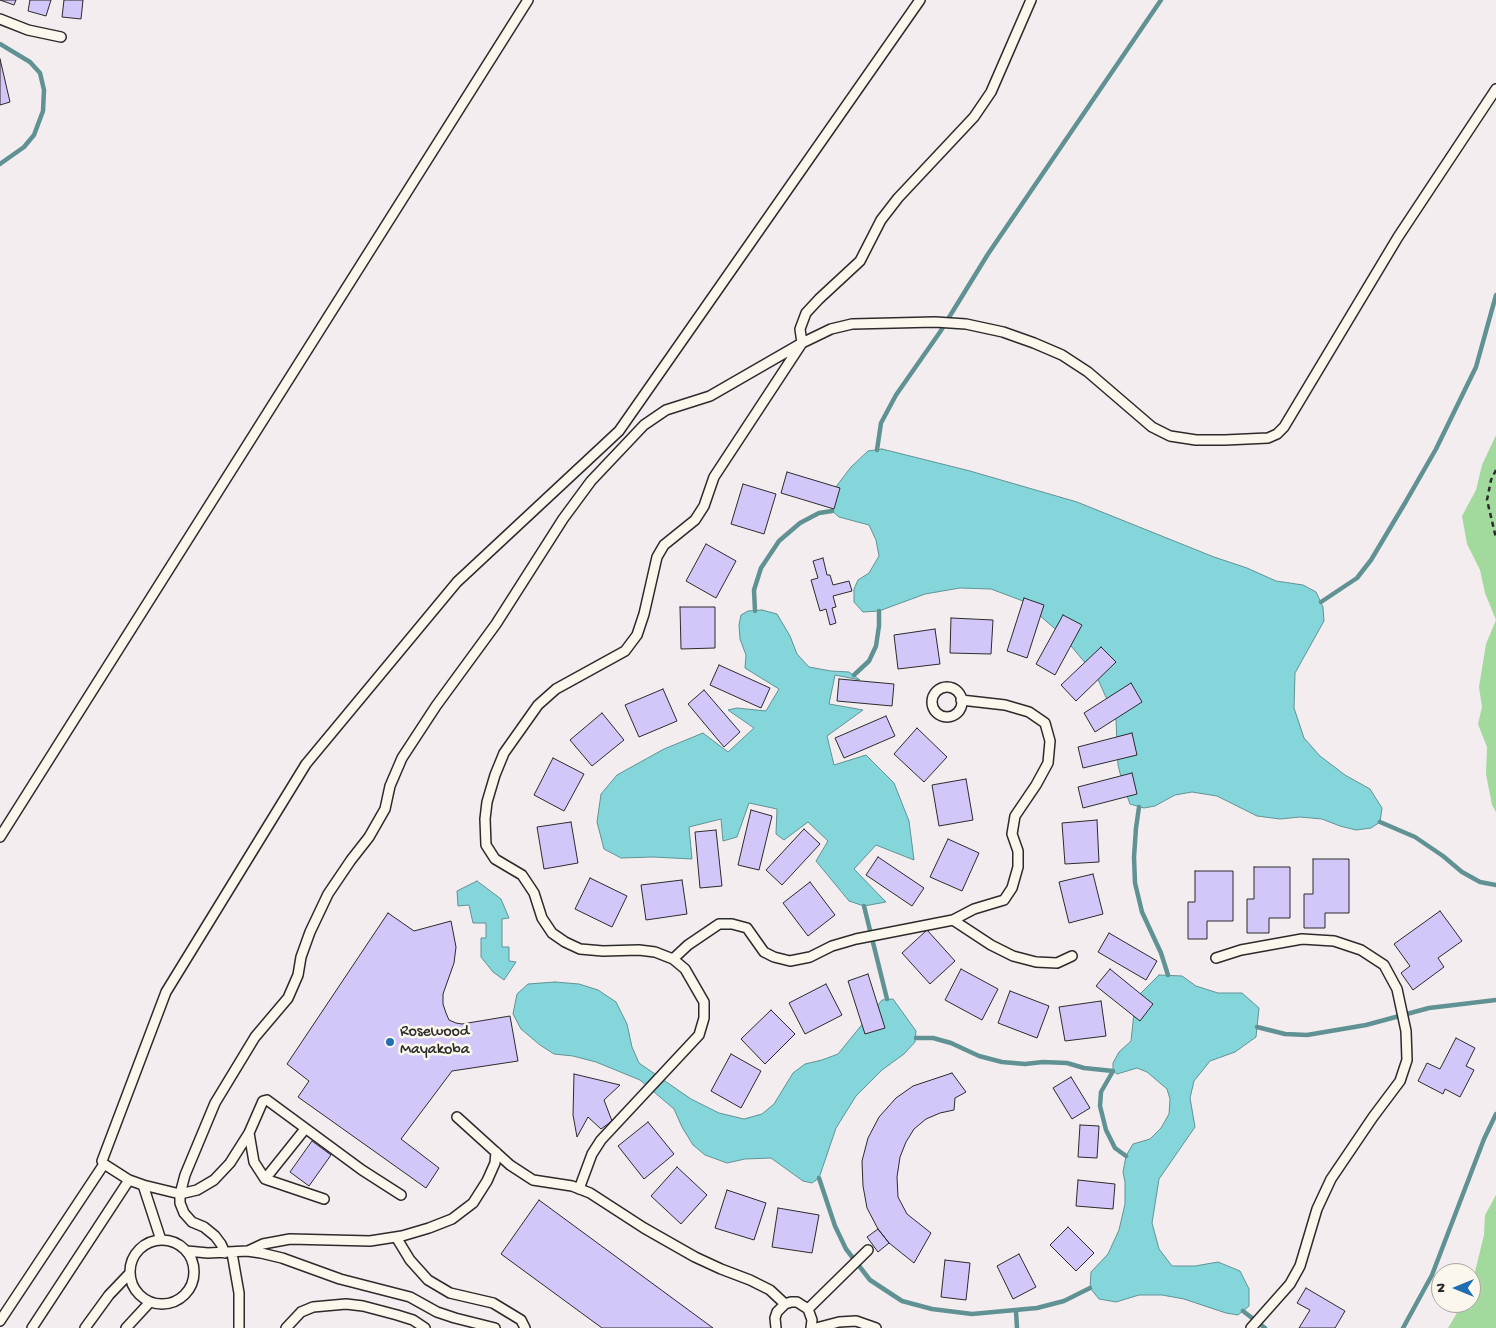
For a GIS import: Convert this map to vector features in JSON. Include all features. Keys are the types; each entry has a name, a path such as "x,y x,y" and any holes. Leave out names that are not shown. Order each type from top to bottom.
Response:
{"lane":[{"path":"0,837 528,0"},
{"path":"402,1195 362,1170 267,1100 264,1102 249,1133 230,1163 214,1180 197,1190 180,1194 143,1185 129,1180 102,1161 166,992 306,764 457,582 620,432 920,0"},
{"path":"579,1189 592,1154 601,1140 699,1035 704,1018 704,1002 685,970 673,959 655,952 639,950 603,951 580,949 552,933 542,918 534,893 522,875 495,859 486,845 485,819 487,802 495,775 504,753 538,706 556,689 625,651 636,635 644,614 657,557 664,545 695,520 704,506 714,477 802,343 800,329 806,313 860,261 881,220 898,198 974,117 991,92 1030,0"},
{"path":"0,19 28,30 61,37"},
{"path":"249,1328 243,1326 238,1328 240,1294 228,1253 215,1236 204,1227 192,1222 184,1213 180,1203 180,1194 198,1141 216,1103 255,1036 288,998 298,975 301,957 310,932 328,894 369,837 385,810 390,786 402,758 436,706 496,624 563,518 585,488 644,425 666,410 710,396 830,329 852,324 955,322 1003,332 1062,355 1095,378 1152,427 1170,436 1196,440 1268,438 1277,434 1284,427 1398,237 1496,89"},
{"path":"673,959 688,945 720,924 732,924 747,928 764,952 790,961 810,957 832,946 862,938 953,920 974,909 1004,900 1012,888 1018,867 1018,851 1012,834 1015,816 1048,763 1050,741 1045,723 1029,712 1005,705 961,700"},
{"path":"953,920 991,945 1013,956 1036,962 1057,963 1072,956"},
{"path":"1216,958 1241,950 1302,939 1334,941 1361,950 1384,965 1397,989 1405,1025 1407,1060 1400,1081 1372,1117 1331,1179 1318,1209 1300,1266 1290,1284 1251,1328"},
{"path":"457,1118 496,1152 533,1180 572,1186 590,1193 644,1228 695,1257 770,1290 785,1304"},
{"path":"265,1179 305,1129"},
{"path":"249,1133 254,1162 265,1179 324,1199"},
{"path":"248,1251 263,1244 290,1239 370,1241 396,1237 429,1228 452,1219 473,1203 487,1181 495,1163 496,1152"},
{"path":"0,1321 104,1164"},
{"path":"32,1328 129,1180"},
{"path":"143,1185 161,1240"},
{"path":"396,1237 410,1260 428,1280 450,1294 493,1303 521,1320 525,1328"},
{"path":"161,1240 170,1241 186,1251 192,1260 194,1271 193,1281 188,1291 181,1298 171,1303 150,1302 142,1297 136,1290 130,1273 136,1254 151,1242 161,1240"},
{"path":"186,1251 228,1253 248,1251 282,1258 340,1279 410,1297 437,1312 455,1318 496,1328"},
{"path":"808,1309 866,1253"},
{"path":"85,1328 109,1295 130,1273"},
{"path":"126,1328 150,1302"},
{"path":"776,1328 776,1312 785,1304 797,1302 808,1309 812,1320 811,1328"},
{"path":"286,1328 302,1312 313,1307 346,1304 363,1306 397,1315 413,1320 426,1328"},
{"path":"816,1328 838,1322 856,1321 876,1328"}],"path":[{"path":"1496,470 1491,480 1487,500 1496,538"}],"green space":[{"path":"1496,435 1496,620 1485,593 1480,570 1467,544 1462,516 1476,490 1482,465"},
{"path":"1496,620 1496,812 1492,805 1486,774 1487,747 1478,724 1482,707 1479,687 1486,644"},
{"path":"1496,1195 1496,1328 1448,1328 1457,1313 1481,1313 1481,1263 1477,1263 1484,1235 1485,1215"}],"water":[{"path":"882,449 970,471 1077,502 1276,581 1303,585 1316,592 1323,607 1324,621 1295,673 1294,708 1304,738 1320,756 1345,775 1370,789 1382,808 1380,822 1371,828 1356,830 1322,819 1300,817 1280,819 1257,816 1217,796 1192,792 1175,795 1155,806 1144,808 1130,804 1118,765 1116,720 1097,677 1061,634 1023,601 991,589 960,588 925,594 879,611 863,612 854,602 854,589 858,580 869,573 879,556 876,540 869,525 839,517 832,511 829,496 851,467 868,451"},
{"path":"762,610 777,614 790,636 797,654 809,667 849,672 860,680 835,675 829,704 863,710 827,736 834,765 866,755 894,783 909,821 914,860 876,845 854,869 886,902 864,906 849,901 816,861 828,841 808,822 784,840 776,834 777,809 749,803 737,837 723,841 721,819 689,827 692,859 621,858 604,849 597,822 601,794 617,775 664,749 703,733 728,752 754,728 728,710 737,708 766,711 779,689 745,668 746,655 740,639 739,625 741,615 748,611"},
{"path":"477,881 501,899 509,918 502,919 502,947 509,947 509,961 516,962 504,980 493,972 481,957 481,938 486,938 486,923 473,923 469,905 458,906 457,891"},
{"path":"1159,975 1182,976 1196,986 1218,993 1242,993 1259,1008 1256,1037 1235,1052 1210,1061 1194,1081 1190,1098 1195,1127 1159,1179 1152,1223 1159,1249 1172,1266 1195,1266 1218,1262 1240,1271 1249,1289 1249,1306 1238,1315 1184,1299 1162,1295 1139,1295 1116,1302 1099,1299 1090,1288 1091,1272 1108,1254 1119,1230 1125,1204 1123,1172 1126,1156 1133,1144 1150,1139 1161,1128 1169,1114 1170,1099 1167,1089 1147,1072 1137,1068 1117,1074 1113,1071 1113,1063 1119,1052 1131,1041 1134,1013 1141,993"},
{"path":"555,982 579,984 598,990 616,1002 627,1024 632,1047 639,1063 691,1099 719,1113 744,1119 762,1114 774,1104 793,1073 805,1064 838,1054 882,1000 893,999 916,1031 915,1042 904,1054 882,1070 856,1096 836,1128 819,1178 812,1183 803,1181 771,1158 745,1159 727,1163 705,1155 693,1145 674,1109 640,1080 596,1062 573,1056 554,1054 540,1045 521,1029 513,1014 517,994 528,984"}],"building":[{"path":"0,0 16,0 14,5"},
{"path":"30,0 51,0 46,16 28,11"},
{"path":"64,0 83,0 81,19 62,17"},
{"path":"0,59 10,102 0,105"},
{"path":"787,472 840,488 834,509 781,493"},
{"path":"743,484 776,494 764,534 731,524"},
{"path":"706,544 736,561 716,598 686,581"},
{"path":"823,558 827,575 830,575 833,585 849,581 852,591 833,596 836,607 832,608 836,623 830,625 826,609 820,611 811,580 818,578 813,561"},
{"path":"1024,598 1044,605 1027,658 1007,651"},
{"path":"680,607 715,607 715,648 681,649"},
{"path":"1063,615 1082,625 1055,675 1036,664"},
{"path":"951,618 993,620 991,654 950,653"},
{"path":"935,629 940,664 898,669 894,635"},
{"path":"1101,647 1116,662 1076,701 1061,685"},
{"path":"719,665 770,688 761,708 710,685"},
{"path":"839,679 894,684 892,706 837,701"},
{"path":"1131,683 1142,702 1095,732 1084,713"},
{"path":"663,689 677,721 639,737 625,705"},
{"path":"704,690 740,732 724,747 688,704"},
{"path":"602,713 624,740 592,766 570,740"},
{"path":"886,716 895,736 844,758 835,738"},
{"path":"917,728 947,757 924,782 894,754"},
{"path":"1132,733 1137,755 1083,768 1078,747"},
{"path":"553,758 584,774 564,811 534,795"},
{"path":"1132,773 1137,794 1083,808 1078,787"},
{"path":"966,779 973,820 939,826 932,785"},
{"path":"751,810 772,816 759,870 738,865"},
{"path":"1097,820 1099,862 1065,864 1062,823"},
{"path":"571,822 578,863 544,869 537,827"},
{"path":"804,829 820,844 782,885 766,870"},
{"path":"716,830 722,886 700,888 695,832"},
{"path":"948,839 979,853 962,891 930,877"},
{"path":"878,857 924,888 912,906 866,875"},
{"path":"1313,859 1349,859 1349,913 1325,913 1325,928 1304,928 1304,894 1313,894"},
{"path":"1254,867 1290,867 1290,918 1269,918 1269,933 1247,933 1247,899 1254,899"},
{"path":"1195,871 1233,871 1233,921 1207,921 1207,939 1188,939 1188,902 1195,902"},
{"path":"1093,874 1103,914 1069,923 1059,882"},
{"path":"590,878 627,896 612,927 575,909"},
{"path":"682,880 687,914 646,920 641,885"},
{"path":"810,882 835,915 808,936 783,903"},
{"path":"1440,911 1462,941 1438,958 1444,967 1413,990 1401,973 1410,966 1394,944"},
{"path":"388,913 414,931 451,921 456,947 454,963 443,994 443,1004 449,1020 462,1024 510,1016 518,1061 452,1071 401,1139 439,1168 426,1188 298,1097 309,1081 287,1064"},
{"path":"927,930 955,961 930,984 902,953"},
{"path":"1109,933 1157,961 1146,980 1098,952"},
{"path":"961,969 998,989 982,1020 945,1000"},
{"path":"1110,969 1153,1004 1140,1021 1096,986"},
{"path":"868,974 885,1028 865,1034 848,981"},
{"path":"826,984 842,1015 805,1034 789,1003"},
{"path":"1010,991 1049,1006 1037,1038 998,1023"},
{"path":"1101,1001 1106,1036 1065,1041 1059,1007"},
{"path":"771,1010 795,1034 765,1064 741,1039"},
{"path":"1456,1038 1475,1048 1466,1066 1474,1070 1460,1097 1445,1089 1443,1094 1418,1081 1427,1063 1440,1069"},
{"path":"731,1054 761,1071 741,1108 711,1091"},
{"path":"952,1073 966,1092 955,1098 954,1110 926,1119 914,1129 900,1157 897,1177 898,1197 907,1214 931,1233 914,1263 889,1243 878,1229 867,1208 863,1186 862,1161 868,1138 879,1117 896,1098 913,1086"},
{"path":"574,1074 620,1085 604,1100 612,1121 601,1129 588,1117 577,1137 573,1115"},
{"path":"1071,1077 1090,1108 1072,1119 1053,1088"},
{"path":"648,1122 674,1154 644,1179 618,1146"},
{"path":"1080,1125 1099,1126 1097,1158 1078,1157"},
{"path":"312,1141 331,1155 309,1186 290,1172"},
{"path":"677,1167 707,1195 681,1224 651,1196"},
{"path":"1078,1180 1115,1184 1113,1209 1076,1206"},
{"path":"727,1190 766,1203 754,1240 715,1228"},
{"path":"539,1200 713,1328 602,1328 501,1254"},
{"path":"778,1208 819,1215 812,1253 772,1247"},
{"path":"1068,1227 1094,1253 1076,1271 1050,1245"},
{"path":"878,1229 889,1243 878,1252 867,1237"},
{"path":"1019,1254 1036,1287 1013,1299 997,1266"},
{"path":"945,1260 970,1263 966,1300 941,1297"},
{"path":"1306,1288 1345,1311 1335,1328 1299,1328 1310,1310 1297,1303"}],"waterway":[{"path":"877,450 881,423 896,395 940,332 988,254 1161,0"},
{"path":"0,44 30,62 40,73 44,90 43,111 34,135 24,147 0,164"},
{"path":"1321,602 1357,578 1371,560 1436,449 1476,367 1496,295"},
{"path":"755,611 754,590 761,568 779,541 800,523 819,513 832,511"},
{"path":"854,675 869,661 876,646 879,611"},
{"path":"1139,807 1134,857 1135,883 1142,912 1161,953 1168,975"},
{"path":"1380,822 1415,837 1462,872 1480,882 1496,885"},
{"path":"864,906 887,999"},
{"path":"1257,1027 1285,1034 1307,1035 1366,1025 1429,1008 1496,1000"},
{"path":"916,1038 933,1038 951,1043 979,1056 1002,1062 1025,1064 1043,1062 1067,1063 1084,1068 1113,1071 1101,1092 1100,1106 1106,1130 1115,1148 1126,1156"},
{"path":"1403,1328 1432,1275 1484,1139 1496,1114"},
{"path":"819,1178 835,1226 846,1249 870,1280 902,1301 932,1309 972,1314 1037,1308 1064,1301 1090,1288"},
{"path":"1016,1311 1017,1328"},
{"path":"1243,1311 1265,1328"}],"place":[{"name":"Rosewood Mayakoba","path":"390,1042"}]}
